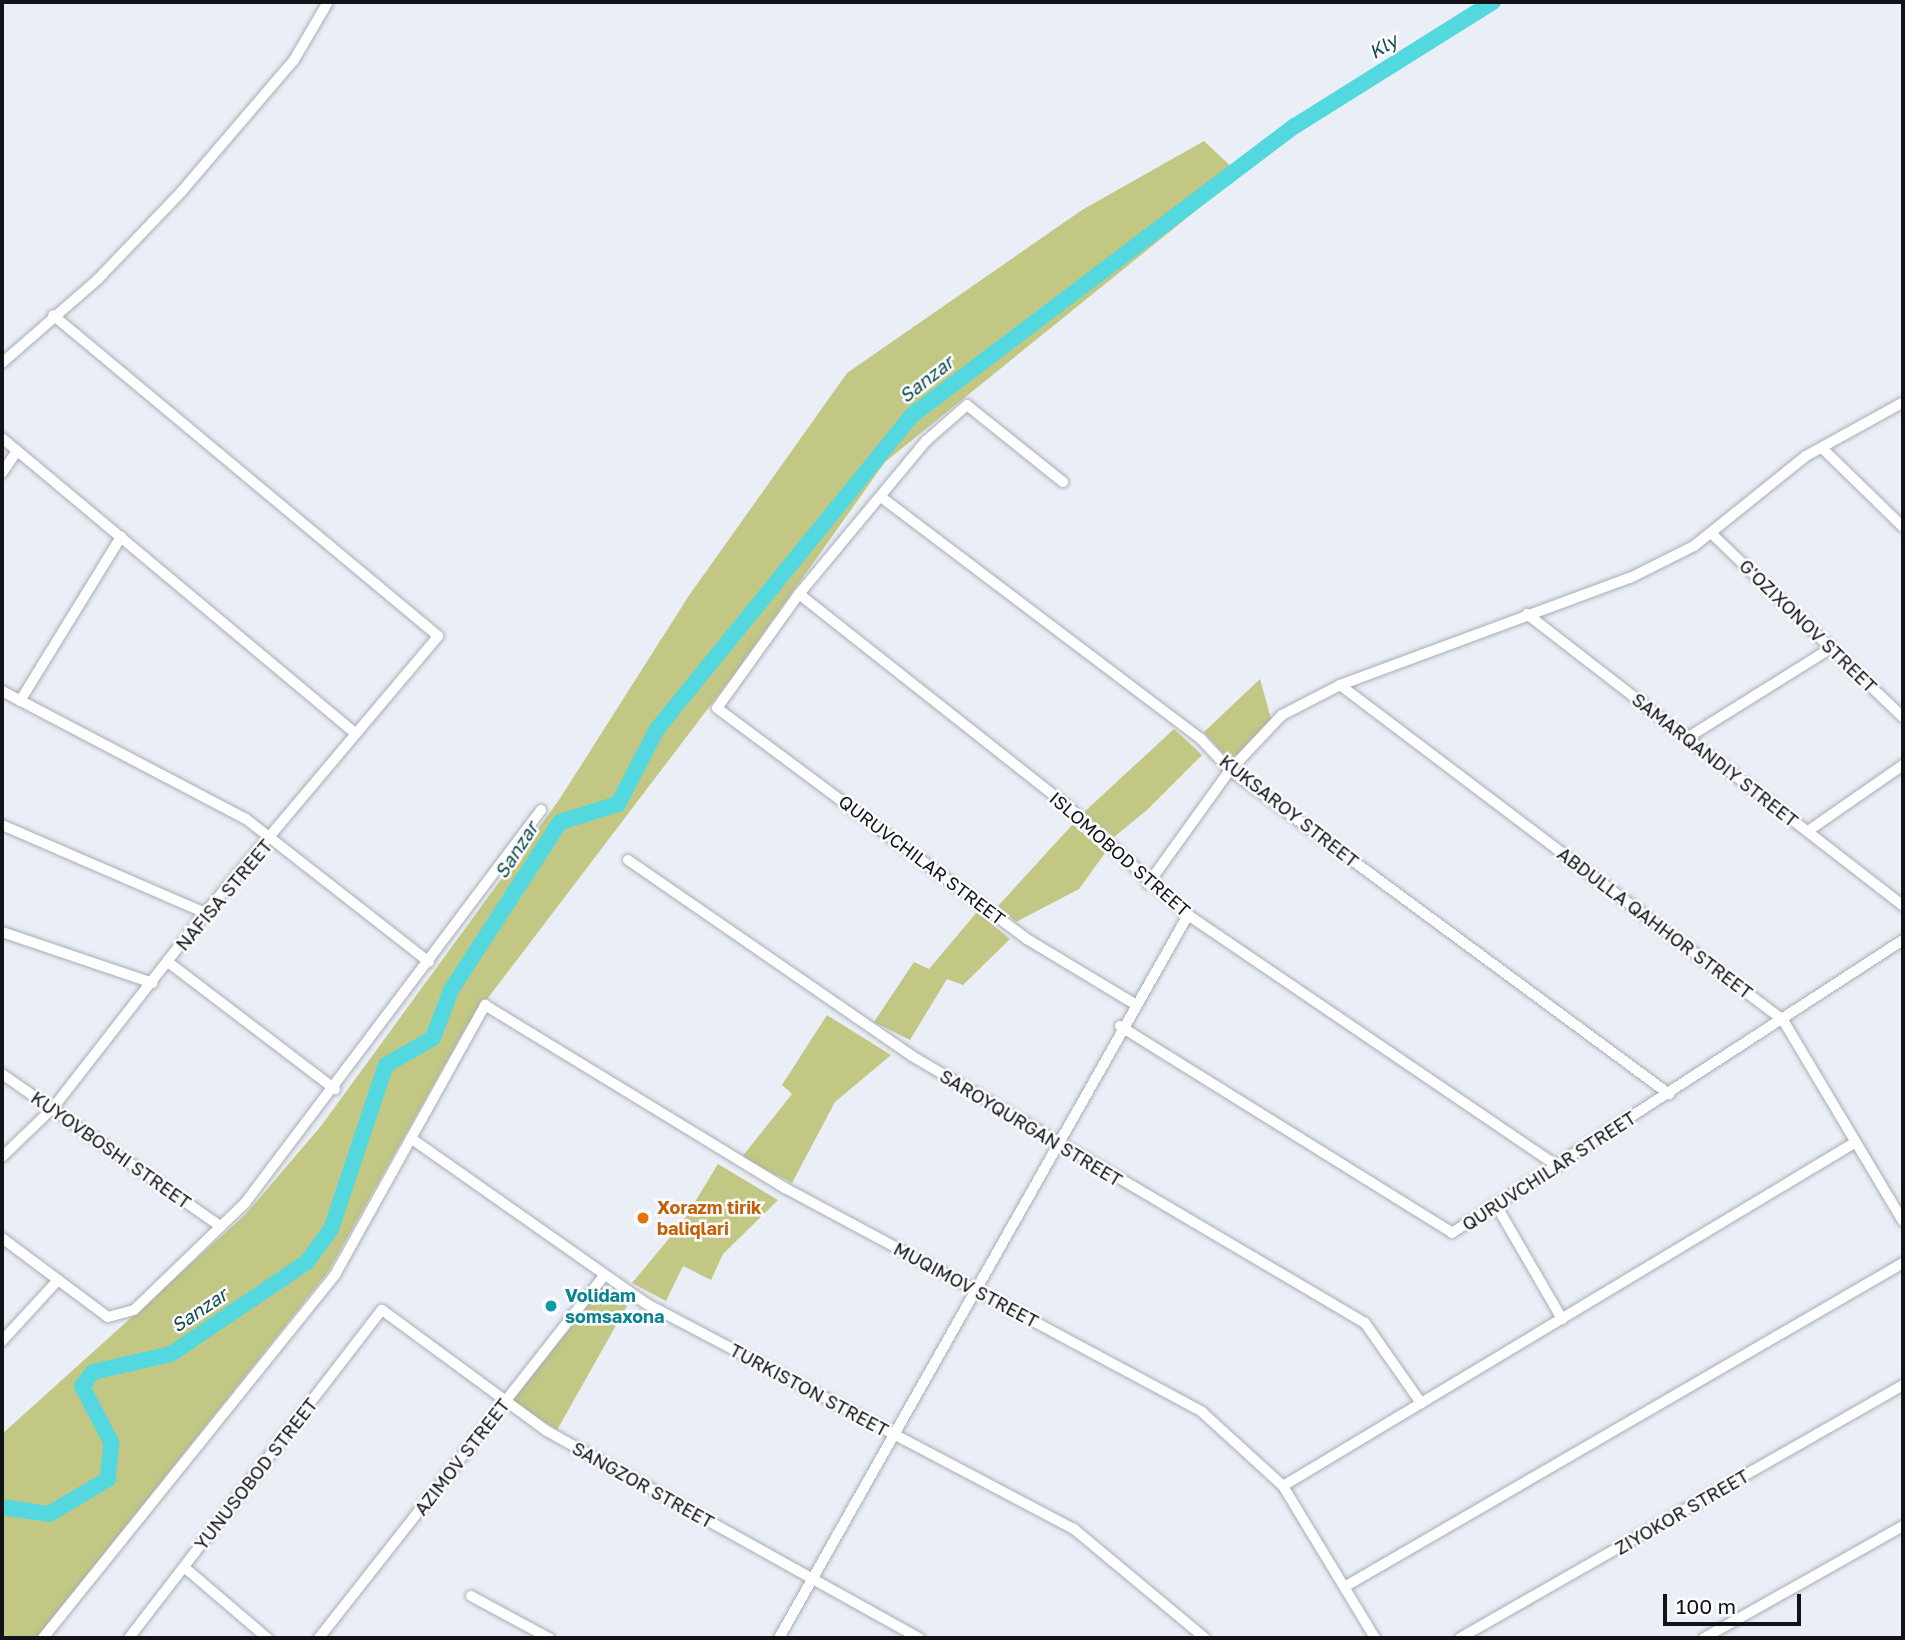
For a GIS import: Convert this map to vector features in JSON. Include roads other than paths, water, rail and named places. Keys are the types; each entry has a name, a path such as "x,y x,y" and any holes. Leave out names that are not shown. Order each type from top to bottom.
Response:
{"street":[{"path":"3,359 99,279 183,191 294,60 328,2"},
{"name":"NAFISA STREET","path":"2,1157 53,1108 205,913 270,840 356,734 438,643 433,632 53,315"},
{"path":"1148,884 1230,770 1282,715 1340,685 1630,578 1713,536 1822,448 1902,403"},
{"path":"799,594 926,441 967,405 1063,482"},
{"path":"2,438 356,734"},
{"path":"1822,448 1903,527"},
{"path":"2,473 17,451"},
{"name":"KUKSAROY STREET","path":"881,496 1202,739 1230,770 1669,1094"},
{"name":"G'OZIXONOV STREET","path":"1713,536 1903,718"},
{"path":"20,701 121,537"},
{"name":"QURUVCHILAR STREET","path":"799,594 717,708 1027,939 1133,1003"},
{"name":"ISLOMOBOD STREET","path":"799,594 1065,804 1148,884 1188,915 1558,1166"},
{"name":"SAMARQANDIY STREET","path":"1527,614 1903,906"},
{"path":"1687,738 1831,648"},
{"name":"ABDULLA QAHHOR STREET","path":"1340,685 1783,1020 1903,1221"},
{"path":"2,691 246,819 429,962"},
{"path":"1808,831 1903,765"},
{"path":"2,1238 108,1317 121,1318 245,1203 335,1089 541,810"},
{"path":"2,825 205,913"},
{"name":"SAROYQURGAN STREET","path":"628,860 912,1056 1054,1143 1365,1323 1421,1403"},
{"path":"779,1638 1133,1003 1188,915"},
{"path":"2,932 153,983"},
{"name":"QURUVCHILAR STREET","path":"1120,1026 1452,1233 1903,940"},
{"path":"169,962 335,1089"},
{"name":"MUQIMOV STREET","path":"412,1139 485,1005 785,1188 1202,1412 1283,1486 1346,1586 1375,1638"},
{"name":"KUYOVBOSHI STREET","path":"2,1074 220,1226"},
{"path":"43,1638 336,1273 412,1139"},
{"name":"TURKISTON STREET","path":"412,1139 647,1304 1074,1529 1205,1638"},
{"path":"1283,1486 1856,1142"},
{"path":"1496,1205 1562,1319"},
{"path":"1346,1586 1903,1263"},
{"name":"AZIMOV STREET","path":"319,1638 605,1275"},
{"path":"2,1341 58,1280"},
{"name":"SANGZOR STREET","path":"382,1310 503,1404 919,1638"},
{"name":"YUNUSOBOD STREET","path":"129,1638 382,1310"},
{"name":"ZIYOKOR STREET","path":"1460,1638 1903,1385"},
{"path":"1704,1638 1903,1527"},
{"path":"184,1567 267,1638"},
{"path":"471,1596 549,1638"}],"waterway":[{"name":"Sanzar","path":"2,1507 49,1514 108,1479 111,1442 82,1386 93,1372 171,1354 307,1262 331,1229 386,1065 433,1038 451,990 560,822 618,804 657,729 911,416 1295,126 1493,2"}],"place":[{"name":"Xorazm tirik baliqlari","path":"643,1218"},
{"name":"Volidam somsaxona","path":"551,1306"}],"water label":[{"name":"Kly","path":"1383,46"}]}
